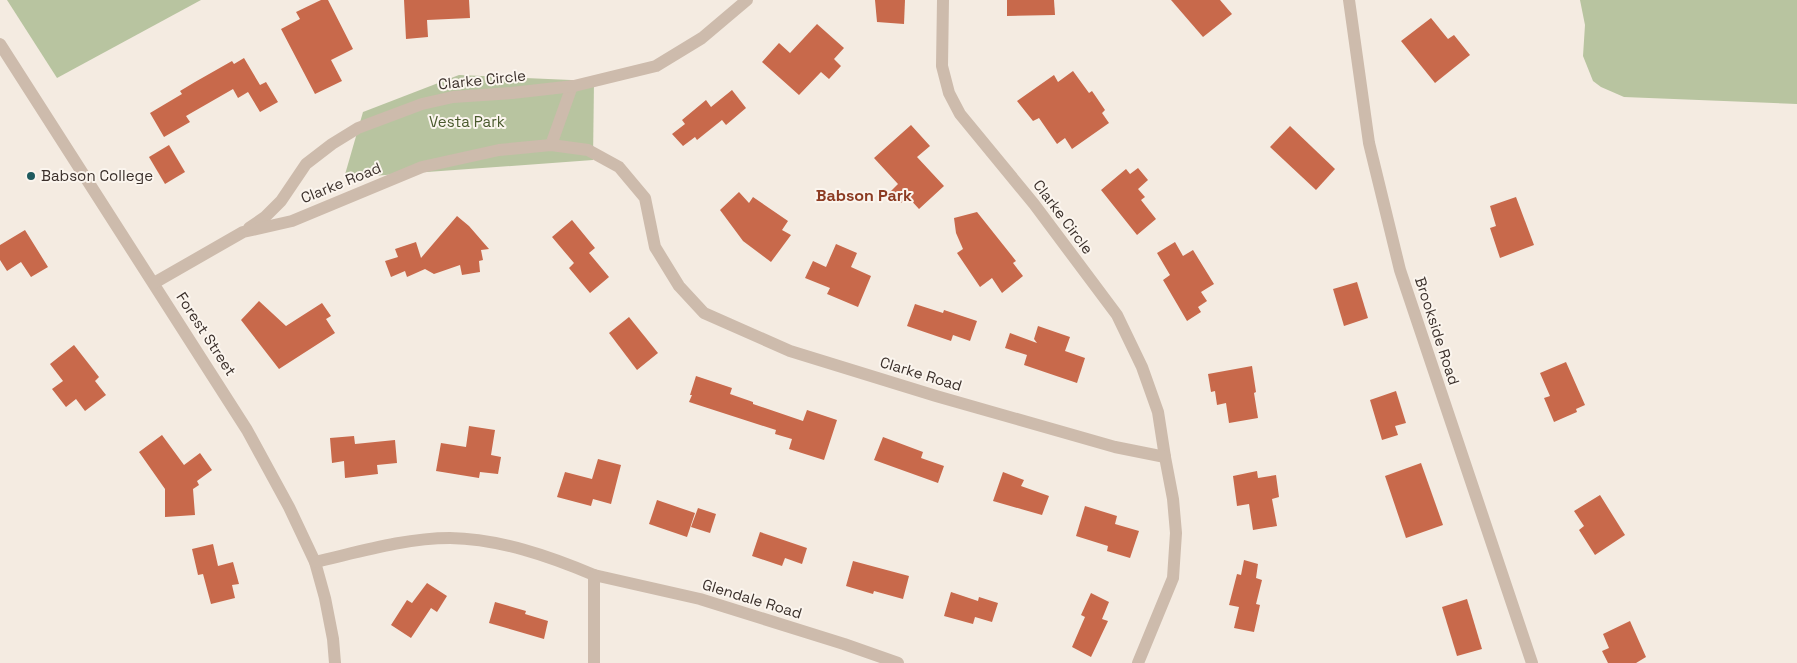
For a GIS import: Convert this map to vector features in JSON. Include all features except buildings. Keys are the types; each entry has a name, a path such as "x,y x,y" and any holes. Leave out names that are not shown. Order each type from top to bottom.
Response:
{"street":[{"name":"Clarke Circle","path":"242,232 265,217 281,201 306,164 332,144 358,128 422,104 453,97 572,86 656,66 702,38 746,0"},
{"name":"Clarke Circle","path":"943,0 942,66 949,93 960,114 1034,204 1116,315 1142,367 1158,412 1165,457"},
{"name":"Brookside Road","path":"1349,0 1369,143 1400,270 1532,663"},
{"name":"Forest Street","path":"0,44 247,430 289,507 315,562 325,598 333,639 335,663"},
{"path":"551,145 572,86"},
{"name":"Clarke Road","path":"154,283 242,232 292,221 422,167 499,150 551,145 588,150 619,167 645,198 655,247 678,286 704,313 790,351 936,396 1115,447 1165,457"},
{"path":"1138,663 1173,578 1176,533 1173,499 1165,457"},
{"name":"Glendale Road","path":"315,562 406,542 451,538 499,544 553,558 594,575 700,599 898,663"},
{"path":"594,575 594,663"}],"green space":[{"path":"7,0 201,0 57,78"},
{"path":"1580,0 1797,0 1797,104 1624,97 1601,87 1593,81 1583,56 1585,25"},
{"name":"Vesta Park","path":"459,75 594,81 593,160 344,178 363,112"}],"place":[{"name":"Babson College","path":"31,176"}],"district":[{"name":"Babson Park","path":"864,195"}]}
